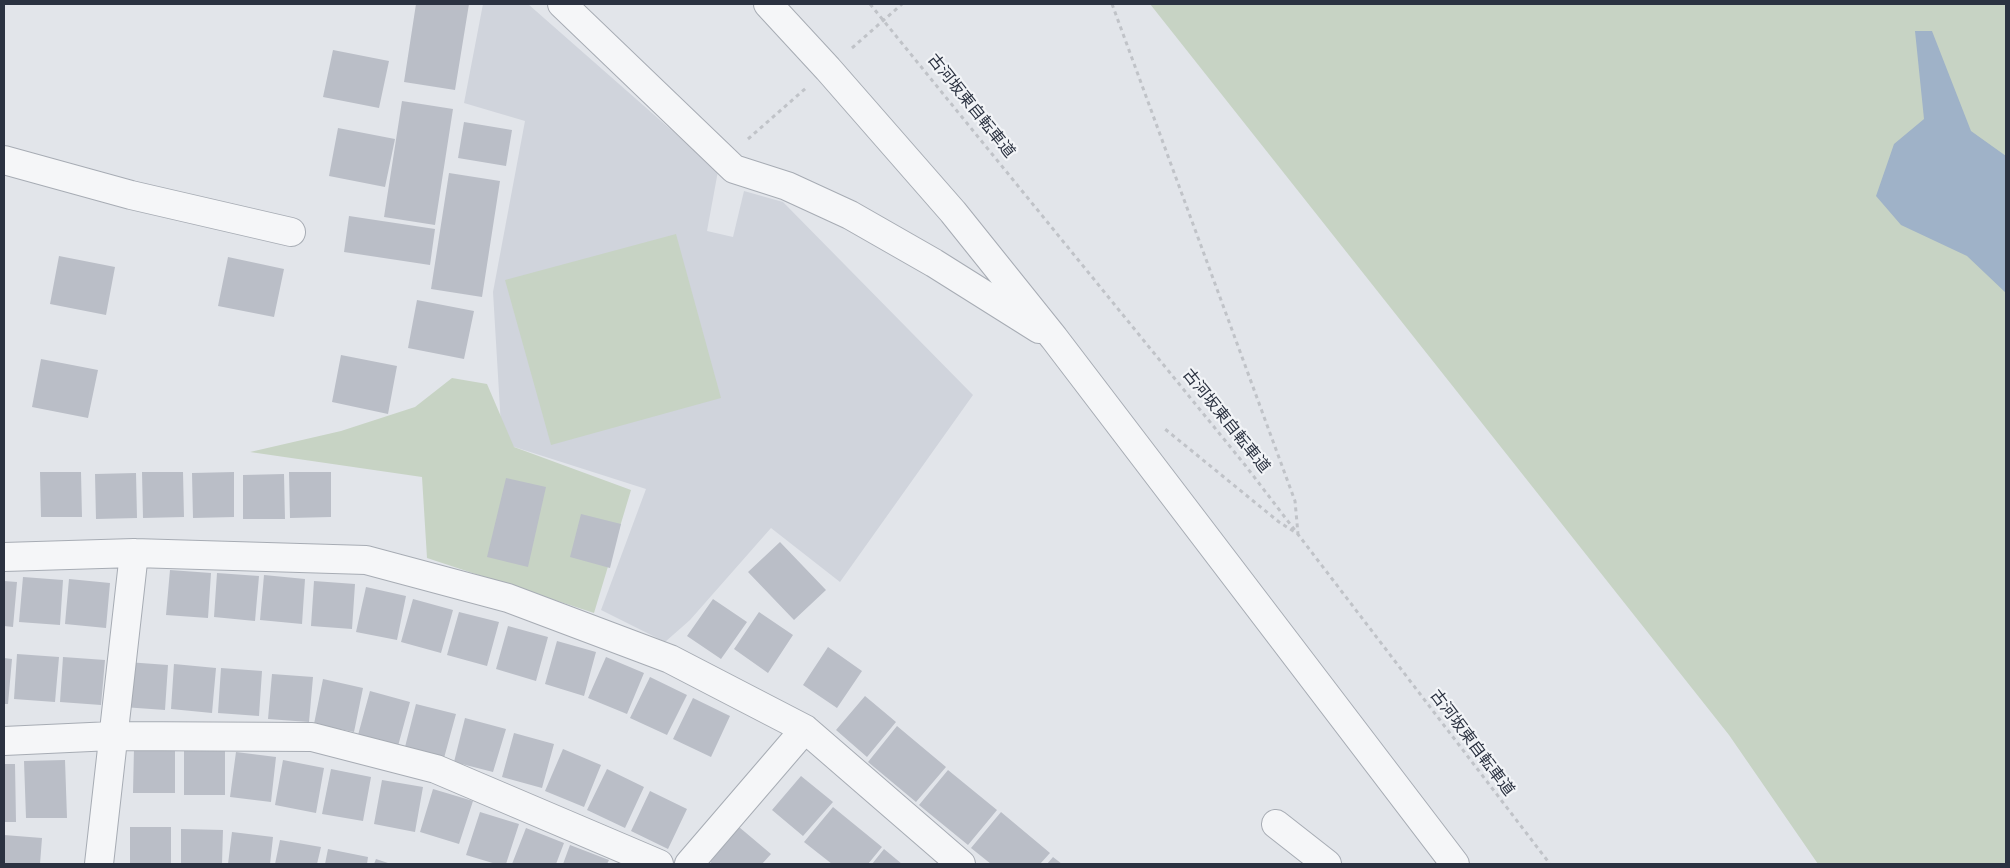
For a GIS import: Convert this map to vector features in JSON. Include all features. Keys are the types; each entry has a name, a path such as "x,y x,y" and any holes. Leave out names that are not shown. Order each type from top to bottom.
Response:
{"street":[{"path":"562,4 734,168 787,186 850,215 934,263 1054,338"},
{"path":"768,4 947,204 1054,338 1455,864"},
{"path":"4,160 131,195 291,232"},
{"path":"4,558 134,553 366,560 508,598 662,656 805,728 961,864"},
{"path":"98,864 134,553"},
{"path":"689,864 805,728"},
{"path":"4,741 112,736 312,737 436,769 658,864"},
{"path":"1276,824 1327,864"}],"path":[{"name":"古河坂東自転車道","path":"870,4 885,19 1245,465 1550,864"},
{"path":"885,19 902,4"},
{"path":"1112,4 1295,501 1298,534"},
{"path":"1159,424 1279,522 1298,534"}],"shaded area":[{"path":"483,4 528,4 718,171 707,231 733,237 744,191 783,202 973,395 840,582 771,528 690,620 665,642 601,610 646,489 502,443 493,292 525,121 464,103"}],"green space":[{"path":"1150,4 2006,4 2006,864 1818,864 1729,735"},
{"path":"676,234 721,398 551,445 505,280"},
{"path":"452,378 487,384 514,447 631,490 594,613 427,558 422,477 250,452 341,431 415,407"}],"water":[{"path":"1915,31 1932,31 1971,131 2006,156 2006,293 1967,256 1901,225 1876,196 1894,144 1924,119"}],"building":[{"path":"416,4 469,4 455,90 404,82"},
{"path":"333,50 389,61 379,108 323,97"},
{"path":"402,101 453,109 435,225 384,217"},
{"path":"464,122 512,130 506,166 458,158"},
{"path":"338,128 395,139 385,187 329,176"},
{"path":"449,173 500,181 482,297 431,289"},
{"path":"349,216 435,229 430,265 344,252"},
{"path":"59,256 115,267 106,315 50,304"},
{"path":"228,257 284,269 274,317 218,306"},
{"path":"417,300 474,311 464,359 408,348"},
{"path":"341,355 397,366 388,414 332,402"},
{"path":"41,359 98,370 88,418 32,407"},
{"path":"40,472 81,472 82,517 41,517"},
{"path":"142,472 183,472 184,517 143,518"},
{"path":"234,472 234,517 193,518 192,473"},
{"path":"289,472 331,472 331,517 290,518"},
{"path":"136,473 137,518 96,519 95,474"},
{"path":"284,474 285,519 243,519 243,475"},
{"path":"506,478 546,487 528,567 487,557"},
{"path":"581,514 621,524 610,568 570,557"},
{"path":"780,542 826,590 794,620 748,572"},
{"path":"170,570 211,573 208,618 166,615"},
{"path":"217,573 259,576 255,621 214,617"},
{"path":"264,575 305,579 302,624 260,620"},
{"path":"23,577 63,580 60,625 19,622"},
{"path":"69,579 110,583 106,628 65,624"},
{"path":"4,581 17,582 13,627 4,626"},
{"path":"314,581 355,584 352,629 311,626"},
{"path":"366,587 406,596 397,640 356,632"},
{"path":"413,599 453,610 441,653 401,642"},
{"path":"713,599 747,622 721,659 687,636"},
{"path":"459,612 499,622 487,666 447,655"},
{"path":"759,612 793,635 768,673 734,649"},
{"path":"508,626 548,637 536,681 496,669"},
{"path":"557,641 596,652 584,696 545,684"},
{"path":"828,647 862,671 837,708 803,685"},
{"path":"17,654 59,657 55,702 14,699"},
{"path":"63,657 105,660 101,705 60,702"},
{"path":"606,657 644,673 627,714 588,698"},
{"path":"4,658 12,659 8,704 4,704"},
{"path":"127,662 168,665 165,710 123,707"},
{"path":"174,664 216,668 212,713 171,709"},
{"path":"221,668 262,671 259,716 218,713"},
{"path":"272,674 313,677 309,722 268,719"},
{"path":"650,677 687,695 667,735 630,718"},
{"path":"323,679 363,688 354,732 314,724"},
{"path":"370,691 410,702 398,746 358,735"},
{"path":"865,696 896,722 867,757 836,730"},
{"path":"693,698 730,716 711,757 673,739"},
{"path":"416,704 456,714 444,758 405,747"},
{"path":"465,718 506,729 493,772 454,762"},
{"path":"897,726 946,767 916,802 868,762"},
{"path":"514,733 554,744 542,788 502,777"},
{"path":"134,748 175,748 175,793 133,793"},
{"path":"184,749 225,750 225,795 184,795"},
{"path":"563,749 601,765 584,807 545,791"},
{"path":"236,752 276,757 271,802 230,797"},
{"path":"65,760 67,818 26,818 24,761"},
{"path":"283,760 324,768 316,813 275,805"},
{"path":"4,764 15,764 16,822 4,822"},
{"path":"331,769 371,777 363,821 322,814"},
{"path":"607,769 644,787 625,828 587,810"},
{"path":"948,770 997,810 968,845 919,805"},
{"path":"801,776 833,802 803,836 772,810"},
{"path":"382,780 423,787 415,832 374,824"},
{"path":"433,789 473,801 459,844 420,832"},
{"path":"650,791 687,809 668,849 631,831"},
{"path":"833,807 882,847 868,864 832,864 804,842"},
{"path":"480,812 519,824 506,864 496,864 466,855"},
{"path":"1001,812 1050,853 1040,864 991,864 971,848"},
{"path":"130,827 171,827 171,864 130,864"},
{"path":"739,827 771,854 762,864 713,864 710,862"},
{"path":"526,828 564,843 556,864 512,864"},
{"path":"181,829 223,830 222,864 181,864"},
{"path":"232,832 273,837 270,864 228,864"},
{"path":"4,835 42,838 40,864 4,864"},
{"path":"280,840 321,847 317,864 275,864"},
{"path":"570,845 609,860 607,864 563,864"},
{"path":"328,849 368,857 367,864 325,864"},
{"path":"884,849 902,864 872,864"},
{"path":"1053,857 1062,864 1047,864"},
{"path":"376,859 391,864 374,864"}]}
